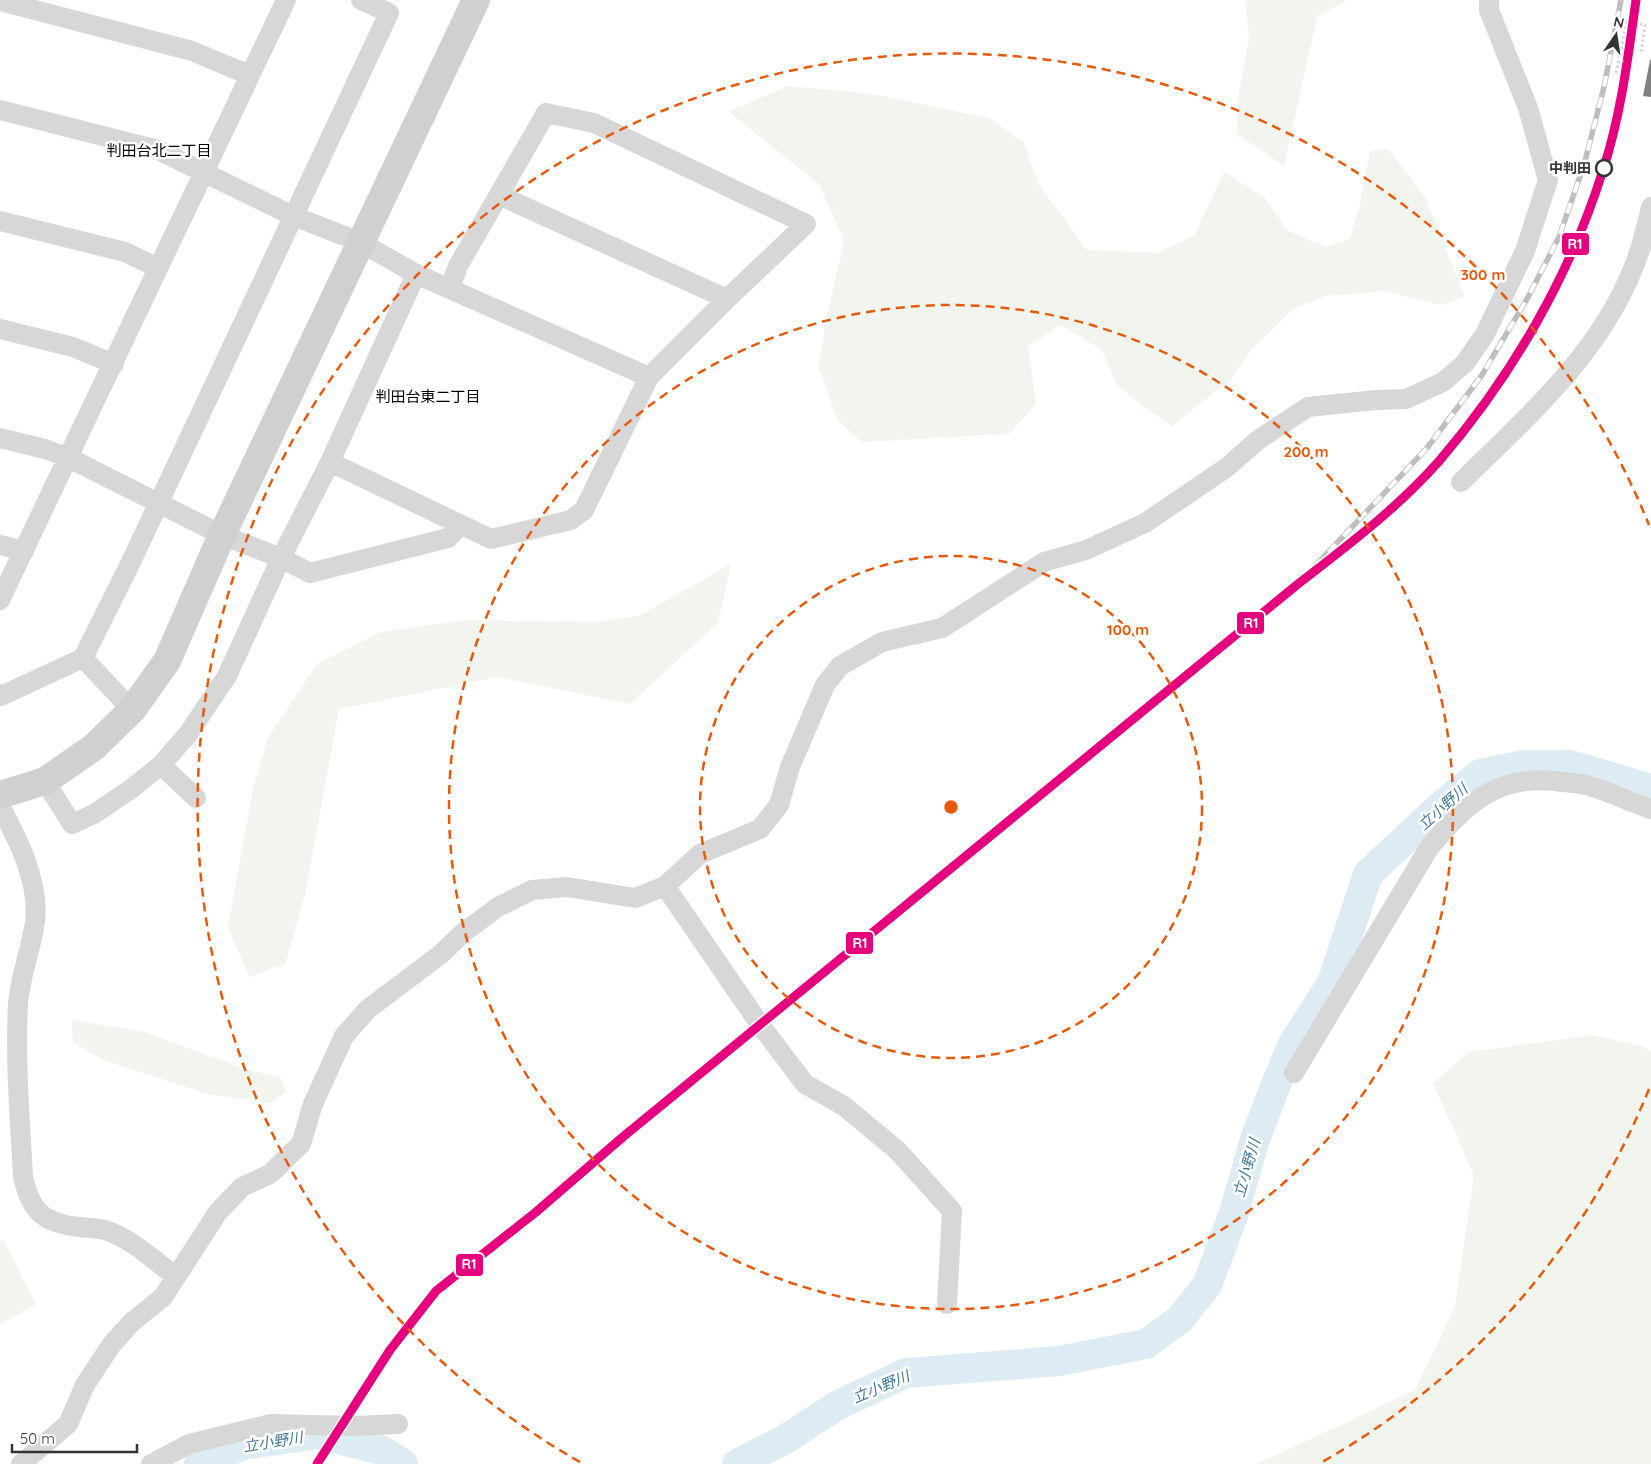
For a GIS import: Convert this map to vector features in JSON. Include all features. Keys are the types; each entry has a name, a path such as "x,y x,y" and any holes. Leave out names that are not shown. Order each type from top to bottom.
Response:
{"street":[{"path":"0,600 286,0"},
{"path":"0,695 83,658 159,502 389,13 361,0"},
{"path":"0,795 45,781 94,747 132,710 167,661 222,535 476,0"},
{"path":"21,1464 68,1424 85,1385 112,1344 132,1322 163,1297 218,1212 242,1187 270,1174 300,1144 316,1097 344,1036 368,1009 441,954 464,932 498,907 532,890 567,887 635,898 665,886 700,854 760,829 780,805 794,758 825,685 840,666 882,642 942,628 1044,562 1086,550 1145,523 1226,468 1258,440 1308,407 1376,400 1406,400 1444,382 1465,363 1485,334 1525,251 1548,180 1528,108 1489,10 1489,0"},
{"path":"0,1 192,51 249,75"},
{"path":"0,110 158,150 293,216 360,242 416,274 649,378"},
{"path":"330,462 490,539 571,520 584,510 649,378 726,299 806,224 594,123 546,113 501,196 458,266 450,288"},
{"path":"501,196 726,299"},
{"path":"1461,482 1559,384 1592,345 1614,309 1635,266 1651,208"},
{"path":"0,221 125,252 158,268"},
{"path":"45,781 72,824 94,814 124,794 161,764 188,734 227,676 281,558 330,462 416,274"},
{"path":"0,329 73,347 114,364"},
{"path":"0,438 45,449 69,458 222,535 281,558 310,573 448,538 460,526"},
{"path":"0,545 24,551"},
{"path":"83,658 132,710"},
{"path":"161,764 196,798"},
{"path":"1294,1074 1429,848 1452,821 1474,802 1500,786 1532,779 1588,786 1651,808"},
{"path":"0,806 28,872 32,886 35,920 18,1001 17,1044 23,1176 27,1196 37,1212 56,1224 105,1230 140,1250 176,1277"},
{"path":"665,886 760,1026 805,1084 844,1106 893,1147 952,1211 947,1304"},
{"path":"151,1464 189,1444 271,1424 355,1426 398,1424"}],"path":[{"path":"1616,73 1627,22 1645,25 1641,54"}],"shaded area":[{"path":"1245,0 1347,0 1317,17 1284,166 1237,134 1237,103 1249,38"},
{"path":"788,86 873,94 989,118 1023,142 1040,186 1087,250 1157,253 1194,236 1224,172 1265,198 1288,231 1327,247 1350,238 1359,208 1370,151 1389,149 1425,197 1465,297 1441,305 1384,291 1325,296 1292,310 1251,350 1232,378 1172,426 1117,385 1101,349 1061,325 1028,346 1036,404 1009,434 862,442 837,420 819,367 826,321 844,241 820,185 729,112"},
{"path":"731,564 718,623 630,704 497,677 339,709 305,895 285,964 249,977 228,927 253,789 268,738 317,664 381,632 466,620 595,622 639,616"},
{"path":"72,1020 145,1032 248,1070 280,1077 287,1092 269,1103 208,1094 103,1060 73,1042"},
{"path":"1593,1035 1645,1047 1651,1052 1651,1464 1257,1464 1415,1390 1455,1307 1474,1175 1433,1083 1469,1052"},
{"path":"0,1241 4,1241 36,1304 0,1325"}],"building":[{"path":"1651,60 1651,97 1643,96"}],"waterway":[{"name":"立小野川","path":"737,1464 784,1440 838,1405 906,1373 1059,1361 1146,1344 1180,1319 1207,1285 1233,1216 1255,1139 1275,1087 1293,1044 1332,983 1368,874 1442,805 1480,774 1524,765 1570,765 1651,789"},
{"name":"立小野川","path":"199,1464 243,1445 318,1434 381,1450 403,1464"}],"railway":[{"path":"1298,584 1427,448 1482,375 1527,299 1559,237 1584,165 1604,87 1621,0"}],"transit line":[{"name":"R1","path":"317,1464 390,1350 436,1291 536,1212 624,1136 1298,584 1372,526 1424,478 1466,428 1515,359 1556,286 1574,248 1603,170 1615,128 1636,0"}],"place":[{"name":"中判田","path":"1604,168"}],"district":[{"name":"判田台北二丁目","path":"159,151"},
{"name":"判田台東二丁目","path":"428,397"}]}
